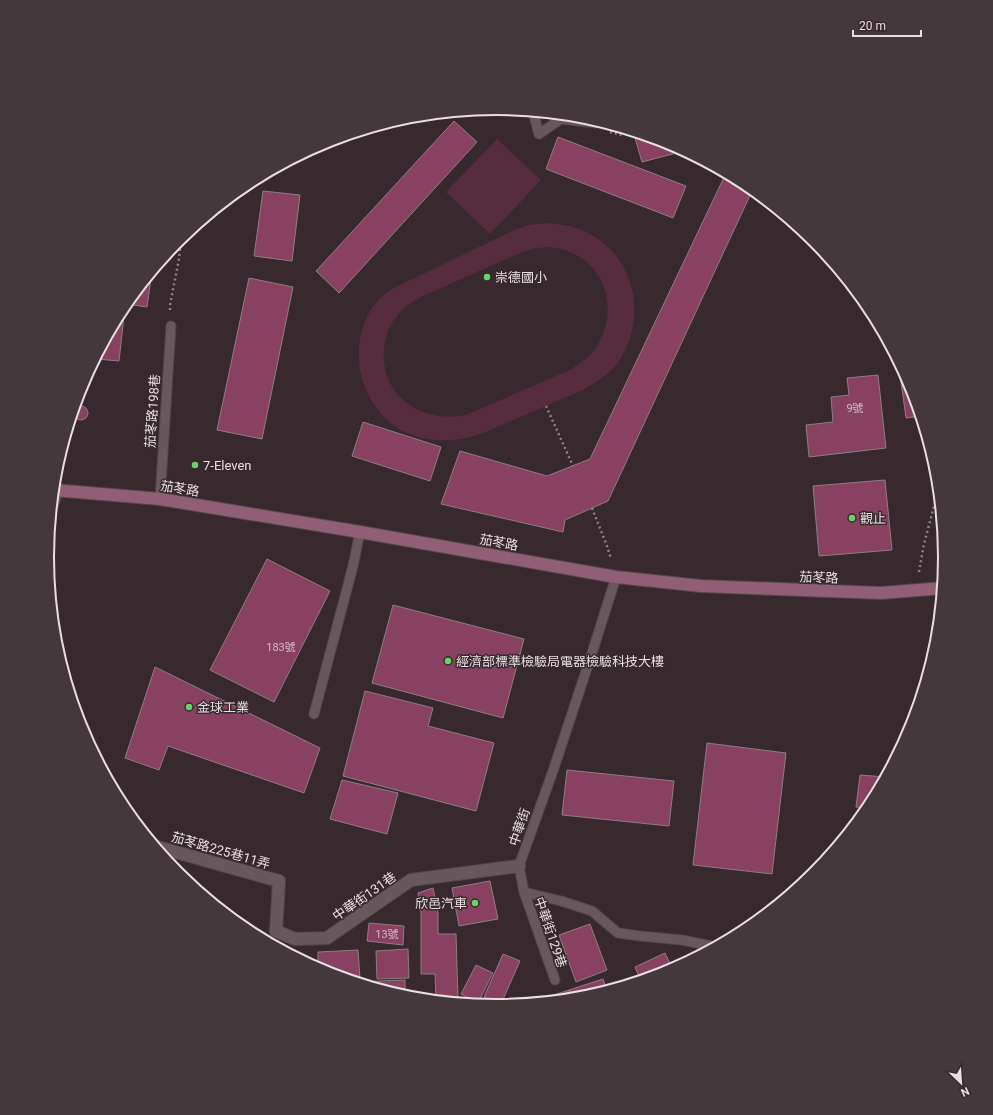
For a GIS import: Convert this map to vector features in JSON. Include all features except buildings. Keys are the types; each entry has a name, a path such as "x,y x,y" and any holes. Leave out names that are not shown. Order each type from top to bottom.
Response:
{"street":[{"name":"茄苳路","path":"60,490 160,499 616,577 716,586 881,593 938,588"},
{"name":"茄苳路225巷11弄","path":"164,849 279,881"},
{"name":"中華街131巷","path":"279,881 276,931 295,939 327,938 411,880 519,866"}],"lane":[{"path":"534,117 539,134 560,120"},
{"name":"茄苳路198巷","path":"160,499 171,326"},
{"path":"314,714 353,566 360,532"},
{"name":"中華街","path":"524,892 519,866 561,747 616,577"},
{"path":"524,892 561,900 592,911 618,933 682,940 708,946"},
{"name":"中華街129巷","path":"524,892 555,980"}],"path":[{"path":"603,128 622,135 625,134"},
{"path":"171,326 170,305 180,249"},
{"path":"546,406 573,466"},
{"path":"916,590 924,544 935,502"},
{"path":"592,508 607,546 616,577"}],"shaded area":[{"path":"497,139 541,180 490,234 446,192"},
{"path":"546,223 579,229 597,238 611,250 623,265 630,282 634,301 634,319 630,338 622,356 605,376 583,390 481,434 456,440 432,440 415,436 396,427 380,413 369,396 362,376 359,355 361,335 368,315 380,298 393,288 512,231 529,225","holes":["551,247 570,252 580,257 590,265 604,287 608,312 602,337 595,349 572,369 466,415 450,417 434,415 420,411 407,404 397,394 389,381 385,367 384,350 386,336 390,327 402,310 421,297 522,252 536,248"]}],"place":[{"name":"崇德國小","path":"487,277"},
{"name":"7-Eleven","path":"195,465"},
{"name":"觀止","path":"852,518"},
{"name":"經濟部標準檢驗局電器檢驗科技大樓","path":"448,661"},
{"name":"金球工業","path":"189,707"},
{"name":"欣邑汽車","path":"475,903"}]}
